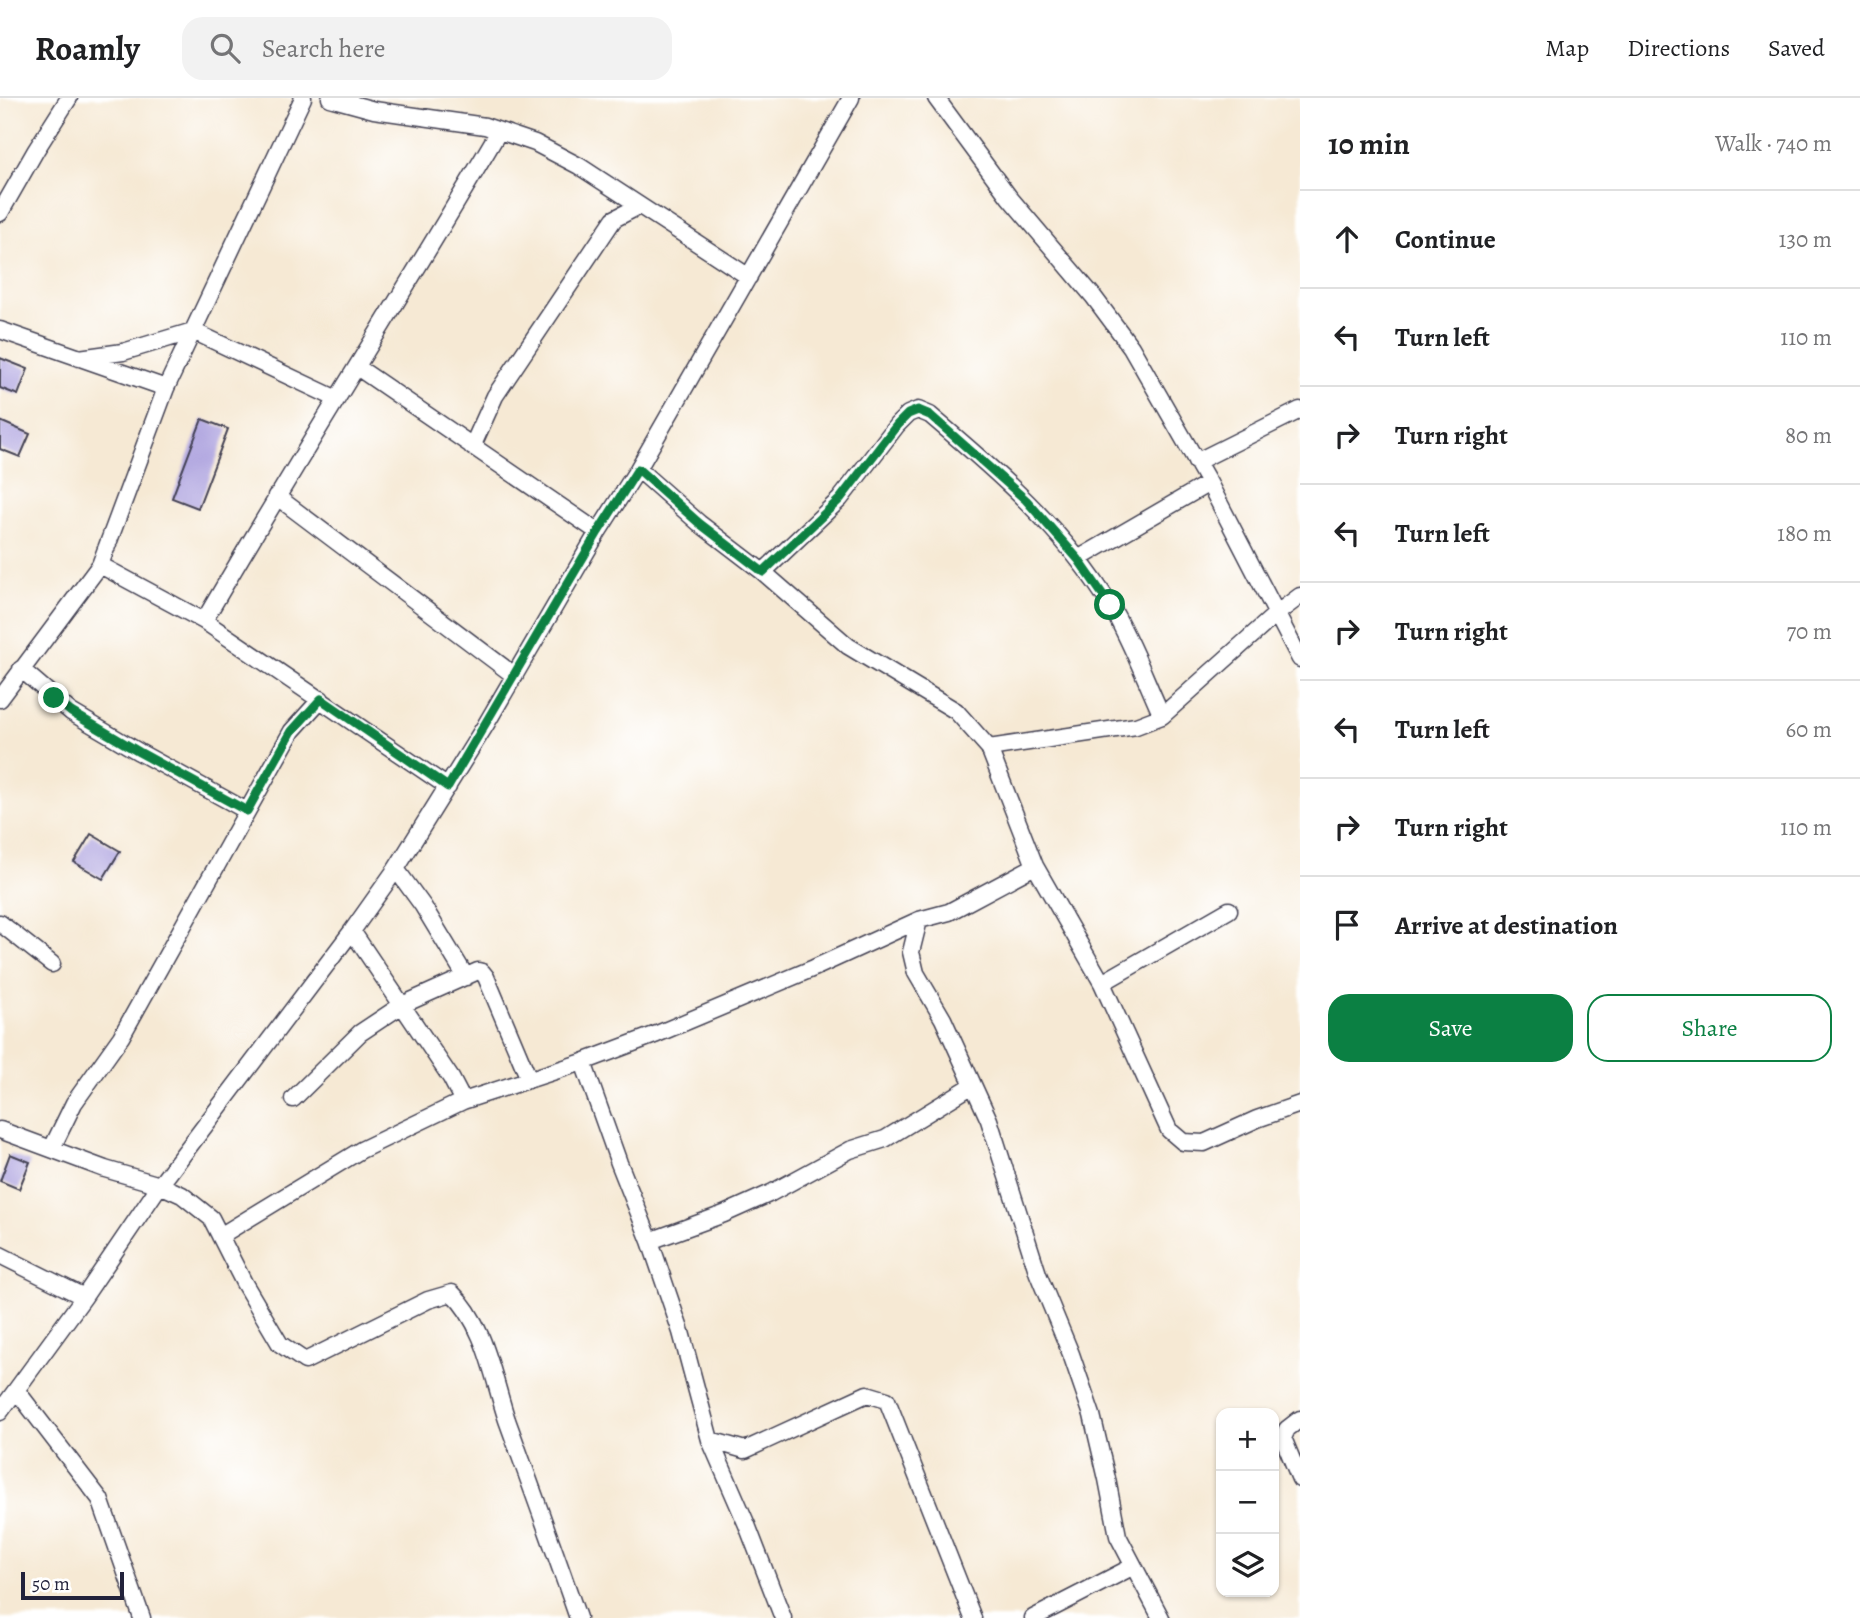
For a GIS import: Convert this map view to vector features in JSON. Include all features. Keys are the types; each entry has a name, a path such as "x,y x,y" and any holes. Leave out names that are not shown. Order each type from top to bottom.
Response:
{"street":[{"path":"0,213 69,98"},
{"path":"0,699 100,565 166,388 303,98"},
{"path":"330,98 374,110 485,126 546,149 579,166 749,277"},
{"path":"0,1412 84,1297 160,1185 396,869 638,469 851,98"},
{"path":"936,98 1009,197 1093,296 1131,347 1209,483 1300,659"},
{"path":"204,621 276,496 499,131"},
{"path":"614,189 614,219"},
{"path":"472,447 495,396 614,219 639,206"},
{"path":"0,330 166,388"},
{"path":"79,358 123,352 192,331 337,399"},
{"path":"357,367 598,532"},
{"path":"763,572 840,499 897,425 908,414 918,410 930,415 1026,500 1078,559 1110,605 1162,716"},
{"path":"1196,462 1300,411"},
{"path":"638,469 848,646 956,711 989,748 1035,866 1102,983 1168,1130 1183,1142 1204,1143 1257,1119 1300,1104"},
{"path":"1078,559 1209,483"},
{"path":"276,496 515,676"},
{"path":"100,565 204,621 448,787"},
{"path":"989,748 1136,726 1162,716 1276,614 1300,596"},
{"path":"21,669 71,712 247,811"},
{"path":"52,1148 74,1103 121,1037 292,731 321,699"},
{"path":"220,1236 361,1150 463,1101 583,1062 657,1034 814,968 919,920 949,912 1035,866"},
{"path":"396,869 423,906 466,976"},
{"path":"1102,983 1229,910"},
{"path":"919,920 911,953 916,973 943,1018 989,1120 1038,1274 1071,1354 1092,1415 1118,1536 1161,1618"},
{"path":"0,923 52,964"},
{"path":"352,931 451,1078 463,1101"},
{"path":"293,1099 360,1033 402,1005 478,971 486,977 528,1079"},
{"path":"583,1062 681,1332 710,1440 783,1618"},
{"path":"650,1241 724,1214 771,1193 850,1150 885,1139 974,1085"},
{"path":"0,1130 182,1195 211,1218 244,1283 280,1344 305,1361 428,1300 452,1293 461,1302 481,1339 578,1618"},
{"path":"0,1255 84,1297"},
{"path":"17,1391 100,1499 142,1618"},
{"path":"710,1440 745,1450 867,1394 887,1400 973,1618"},
{"path":"1300,1419 1287,1429 1283,1438 1300,1479"},
{"path":"1033,1618 1132,1567"}],"building":[{"path":"0,358 28,369 18,395 0,388"},
{"path":"202,419 228,429 198,508 172,498"},
{"path":"0,421 30,434 20,457 0,449"},
{"path":"91,834 120,851 103,879 74,862"},
{"path":"10,1154 30,1162 19,1189 0,1181"}],"route":[{"path":"54,698 71,712 139,752 247,811 292,731 321,699 448,787 638,469 699,523 763,572 840,499 897,425 908,414 918,410 930,415 1026,500 1078,559 1110,605"}]}
